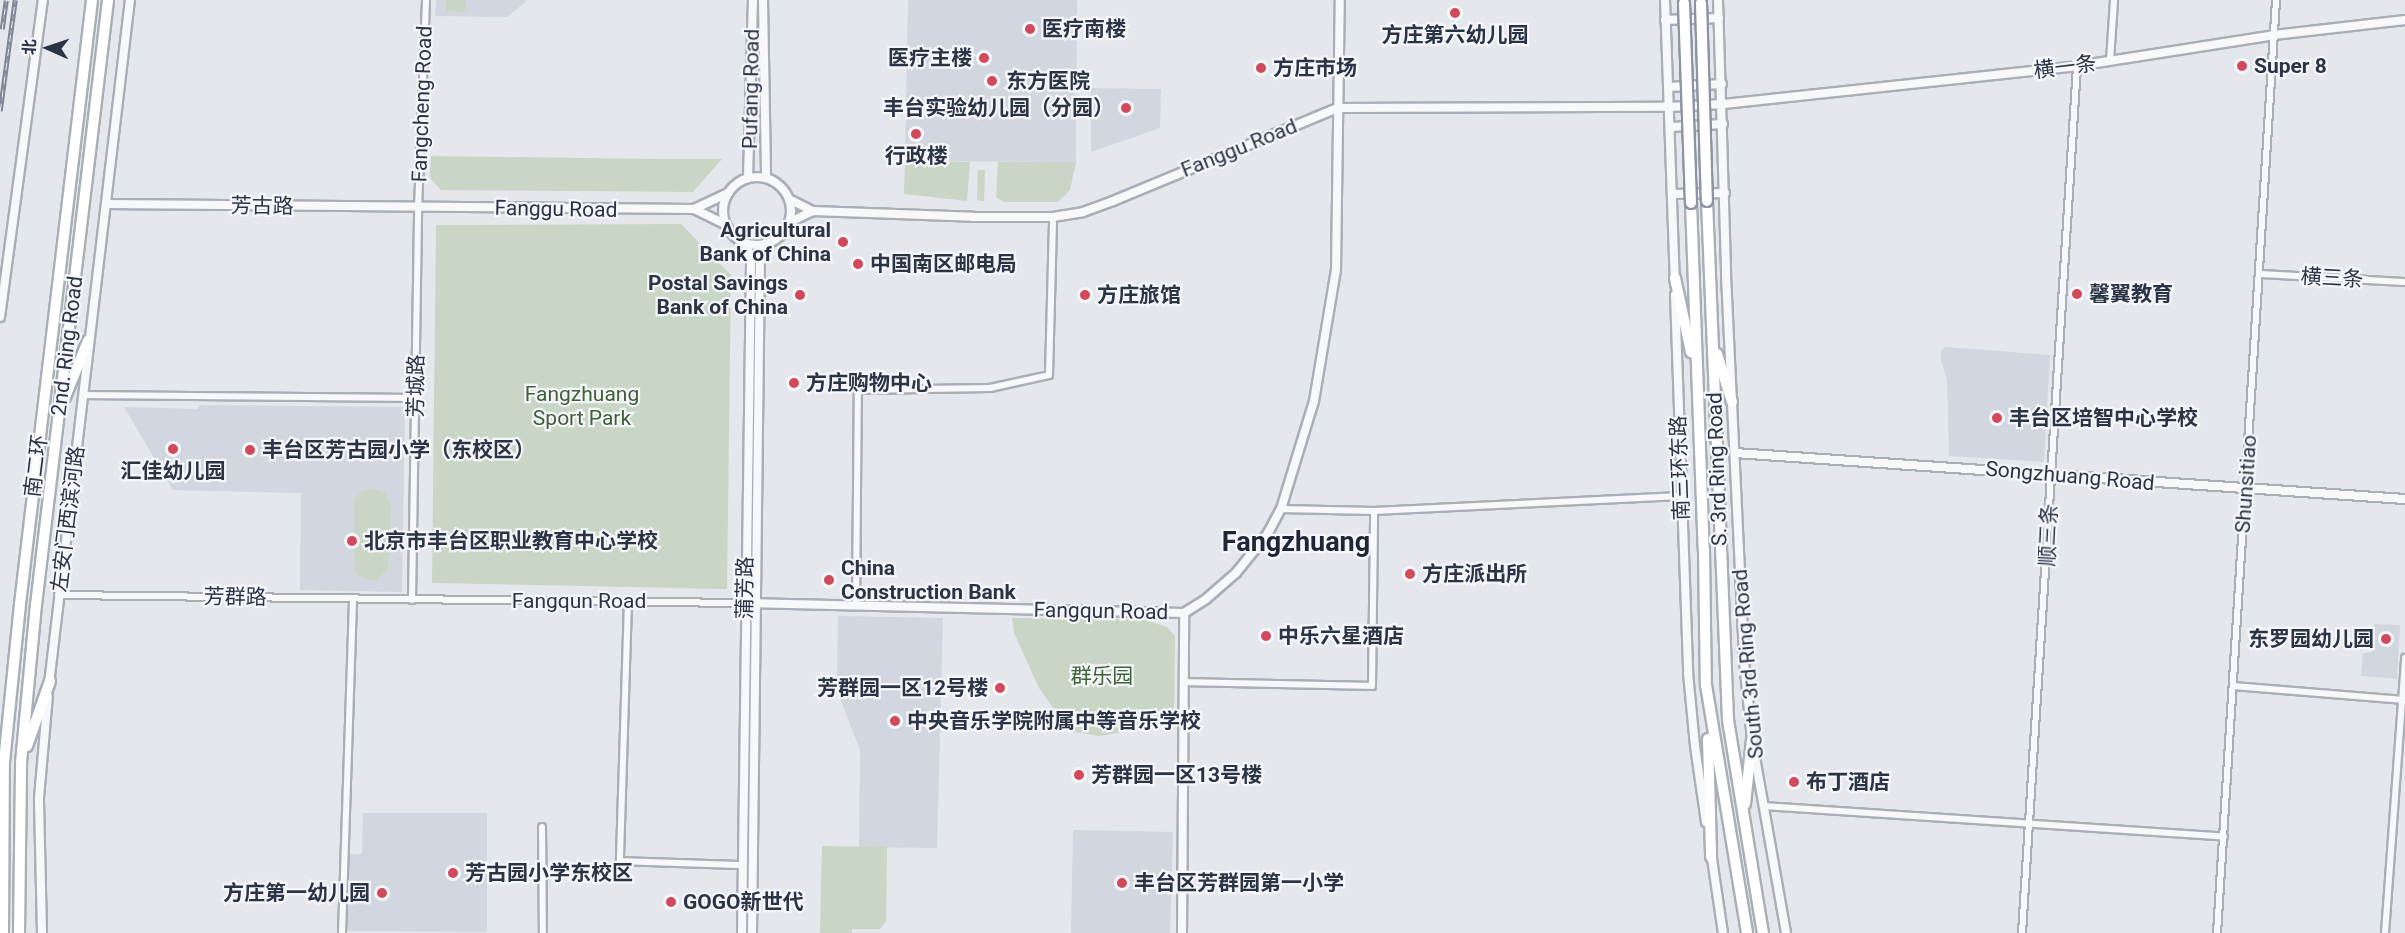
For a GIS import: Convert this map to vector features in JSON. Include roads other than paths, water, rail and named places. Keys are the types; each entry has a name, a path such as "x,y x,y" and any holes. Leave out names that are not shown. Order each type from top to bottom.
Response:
{"highway":[{"name":"南二环","path":"3,933 4,762 20,604 92,0"},
{"name":"2nd. Ring Road","path":"21,763 108,0"},
{"name":"S. 3rd Ring Road","path":"1701,1 1725,678 1728,720 1763,933"},
{"name":"S. 3rd Ring Road","path":"1684,2 1706,685 1747,933"},
{"path":"1675,278 1697,379"},
{"path":"60,411 88,340"},
{"path":"1713,340 1732,402"},
{"path":"19,933 21,763 50,681"},
{"path":"1706,685 1711,858"},
{"path":"1744,820 1752,740"}],"street":[{"path":"0,317 43,0"},
{"name":"左安门西滨河路","path":"42,933 39,798 58,595 130,0"},
{"name":"Fangcheng Road","path":"418,209 426,0"},
{"name":"Pufang Road","path":"748,178 753,0"},
{"name":"Pufang Road","path":"764,0 766,178"},
{"name":"Fangqun Road","path":"412,600 745,603 1184,613 1206,599 1236,573 1268,533 1281,509 1314,401 1336,270 1340,0"},
{"name":"南三环东路","path":"1665,0 1688,673 1695,746 1723,933"},
{"path":"1718,0 1723,104"},
{"path":"2110,61 2114,0"},
{"name":"Shunsitiao","path":"2217,933 2276,0"},
{"path":"1665,20 1719,18"},
{"name":"横一条","path":"1670,107 1723,104 2077,66 2274,34 2405,20"},
{"name":"顺三条","path":"2022,933 2031,825 2077,66"},
{"path":"1669,87 1722,84"},
{"name":"South 3rd Ring Road","path":"1723,104 1732,402 1744,661 1752,740 1786,933"},
{"name":"Fanggu Road","path":"813,211 973,217 1053,217 1083,212 1338,108 1670,107"},
{"path":"1671,127 1723,124"},
{"path":"694,209 728,193 738,182 748,178 766,178 778,184 789,199 813,211"},
{"path":"728,193 723,210 725,224 734,237 746,244 765,244 780,236 790,222 813,211"},
{"path":"1672,195 1725,193"},
{"path":"789,199 790,222"},
{"name":"芳古路","path":"106,204 418,209"},
{"name":"Fanggu Road","path":"418,209 694,209"},
{"name":"芳城路","path":"412,600 418,209"},
{"path":"694,209 725,224"},
{"path":"856,605 858,390 990,388 1049,375 1053,217"},
{"name":"蒲芳路","path":"742,933 751,261 746,244"},
{"name":"蒲芳路","path":"752,933 760,261 765,244"},
{"name":"横三条","path":"2260,274 2405,282"},
{"path":"83,395 416,398"},
{"name":"Songzhuang Road","path":"1735,453 2052,473 2189,486 2405,499"},
{"path":"1281,509 1374,511 1681,496"},
{"path":"1184,682 1372,686 1374,511"},
{"name":"芳群路","path":"58,595 412,600"},
{"path":"342,933 353,598"},
{"path":"628,602 620,861 743,865"},
{"path":"1182,933 1184,613"},
{"path":"2385,933 2404,700 2405,658"},
{"path":"2232,686 2404,700"},
{"path":"1764,806 2224,837"},
{"path":"542,827 543,933"}],"railway":[{"path":"2,29 6,0"},
{"path":"0,111 15,0"}],"place":[{"name":"方庄第六幼儿园","path":"1455,13"},
{"name":"医疗南楼","path":"1030,29"},
{"name":"医疗主楼","path":"984,58"},
{"name":"Super 8","path":"2242,66"},
{"name":"方庄市场","path":"1261,68"},
{"name":"东方医院","path":"992,81"},
{"name":"丰台实验幼儿园（分园）","path":"1126,108"},
{"name":"行政楼","path":"916,134"},
{"name":"Agricultural Bank of China","path":"843,242"},
{"name":"中国南区邮电局","path":"858,264"},
{"name":"馨翼教育","path":"2077,294"},
{"name":"Postal Savings Bank of China","path":"800,295"},
{"name":"方庄旅馆","path":"1085,295"},
{"name":"方庄购物中心","path":"794,383"},
{"name":"丰台区培智中心学校","path":"1997,418"},
{"name":"汇佳幼儿园","path":"173,449"},
{"name":"丰台区芳古园小学（东校区）","path":"250,450"},
{"name":"北京市丰台区职业教育中心学校","path":"352,541"},
{"name":"方庄派出所","path":"1410,574"},
{"name":"China Construction Bank","path":"829,580"},
{"name":"中乐六星酒店","path":"1266,636"},
{"name":"东罗园幼儿园","path":"2386,639"},
{"name":"芳群园一区12号楼","path":"1000,688"},
{"name":"中央音乐学院附属中等音乐学校","path":"895,721"},
{"name":"芳群园一区13号楼","path":"1079,775"},
{"name":"布丁酒店","path":"1794,782"},
{"name":"芳古园小学东校区","path":"453,873"},
{"name":"丰台区芳群园第一小学","path":"1122,883"},
{"name":"方庄第一幼儿园","path":"382,893"},
{"name":"GOGO新世代","path":"671,902"}],"district":[{"name":"Fangzhuang","path":"1296,543"}],"park label":[{"name":"Fangzhuang Sport Park","path":"582,406"},
{"name":"群乐园","path":"1102,676"}]}
